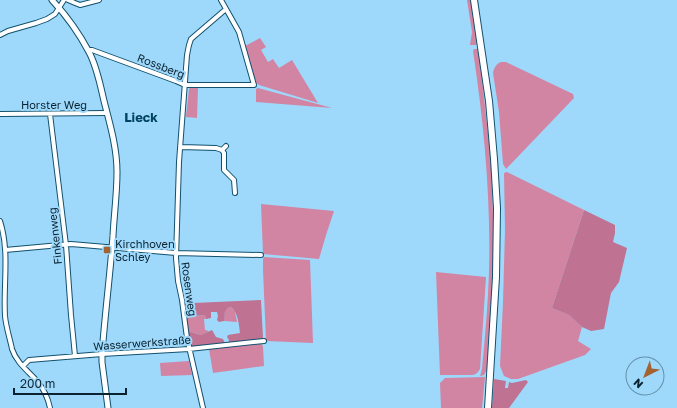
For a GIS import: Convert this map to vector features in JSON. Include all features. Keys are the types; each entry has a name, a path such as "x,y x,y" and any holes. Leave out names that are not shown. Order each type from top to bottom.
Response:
{"main road":[{"path":"474,0 489,101 497,208 496,277 488,408"}],"street":[{"path":"52,0 72,25 88,50 98,76 113,142 117,170 117,187 102,354 108,408"},
{"path":"1,33 47,19 55,14 64,0"},
{"path":"70,1 80,5 99,0"},
{"path":"221,0 226,9"},
{"name":"Rossberg","path":"88,50 92,50 185,85 254,85 239,32 226,9"},
{"name":"Rosenweg","path":"202,408 189,349 178,281 176,253 181,147 187,55 189,45 191,39 226,9"},
{"name":"Horster Weg","path":"0,114 107,113"},
{"name":"Finkenweg","path":"50,114 66,245 75,356"},
{"path":"222,150 226,146"},
{"path":"181,147 216,148 222,150"},
{"path":"222,150 224,153 224,170 234,180 235,193"},
{"path":"0,221 4,237 5,250 2,307 13,352 22,366 44,390 50,408"},
{"path":"5,250 66,245 176,253 261,255"},
{"name":"Wasserwerkstraße","path":"22,366 28,360 189,349 264,342"}],"shaded area":[{"path":"467,0 472,0 478,41 476,45 470,45 472,32"},
{"path":"260,38 266,47 261,50 268,62 273,59 279,68 292,60 318,103 256,83 245,46"},
{"path":"474,49 478,49 479,52 491,161 494,247 488,368 484,375 480,376 482,369 488,296 489,217 486,161 473,51"},
{"path":"501,62 506,62 573,94 574,98 506,169 503,164 499,112 493,73 496,66"},
{"path":"190,88 198,88 197,118 186,117"},
{"path":"258,88 332,108 256,102 256,89"},
{"path":"507,172 584,210 552,308 569,315 582,327 578,341 591,349 585,355 518,379 511,379 504,376 500,366 505,230 504,173"},
{"path":"261,204 334,211 319,259 263,254"},
{"path":"584,210 615,225 613,242 627,248 619,282 611,293 604,329 591,331 582,327 569,315 552,308"},
{"path":"264,257 310,260 313,343 266,341 263,270"},
{"path":"436,272 486,277 480,369 474,375 440,375"},
{"path":"261,300 263,338 230,343 228,343 228,335 240,333 237,315 231,307 225,311 224,321 219,322 217,320 217,312 211,312 211,318 206,319 205,315 187,316 185,306 193,303"},
{"path":"183,303 193,303 189,305 187,316 205,315 205,330 209,331 201,335 187,331"},
{"path":"231,307 235,311 237,322 224,321 225,310"},
{"path":"212,330 216,337 223,339 225,343 193,348 191,347 187,331 201,335"},
{"path":"262,344 264,366 213,373 209,349"},
{"path":"189,361 192,375 161,376 160,363"},
{"path":"485,377 482,408 441,408 440,383 445,378"},
{"path":"494,379 506,381 505,388 508,388 509,382 512,383 526,380 528,382 509,408 492,408"}],"place":[{"name":"Kirchhoven Schley","path":"107,250"}],"district":[{"name":"Lieck","path":"141,117"}]}
